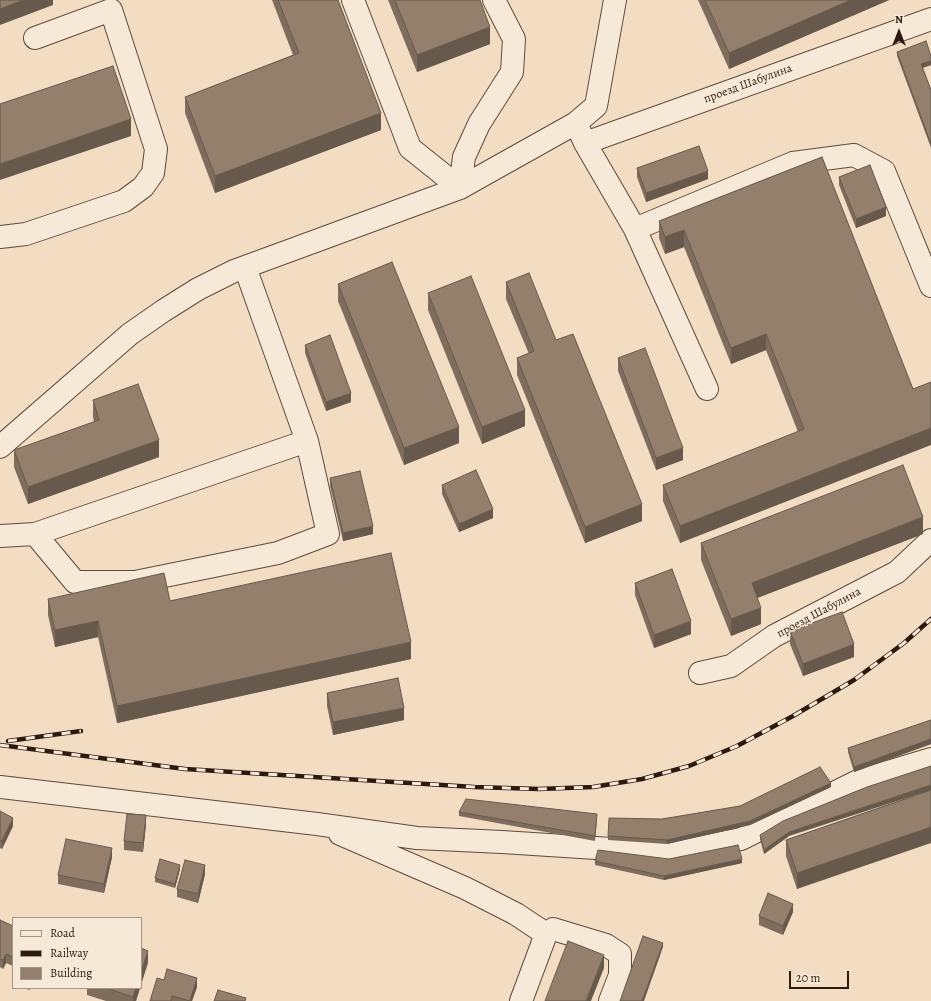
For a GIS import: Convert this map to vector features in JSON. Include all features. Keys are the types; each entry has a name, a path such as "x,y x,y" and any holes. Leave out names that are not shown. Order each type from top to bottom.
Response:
{"street":[{"path":"354,0 410,148 460,188"},
{"path":"460,188 464,157 478,124 512,72 514,39 494,0"},
{"path":"0,447 130,334 198,289 245,267 460,188 576,123 596,106 615,0"},
{"path":"0,237 26,234 124,201 142,187 153,173 156,149 109,5 35,38"},
{"name":"проезд Шабулина","path":"585,143 931,19"},
{"path":"576,123 585,143 635,229 707,389"},
{"path":"635,229 793,163 854,155 884,171 931,286"},
{"path":"35,534 75,582 135,582 278,553 328,534 307,441 245,267"},
{"path":"0,536 35,534 307,441"},
{"name":"проезд Шабулина","path":"700,673 731,666 774,636 897,572 931,540"},
{"path":"0,787 317,824 417,838 674,853 741,839 858,781 931,759"},
{"path":"317,824 465,888 516,914 546,934"},
{"path":"521,1001 546,934 553,928 606,945 620,954 620,975 610,1001"}],"building":[{"path":"0,0 23,0 0,9"},
{"path":"278,0 338,0 381,113 215,176 185,97 299,53"},
{"path":"395,0 480,0 490,27 417,55"},
{"path":"705,0 851,0 729,53"},
{"path":"926,41 931,56 931,61 921,64 931,90 931,144 897,52"},
{"path":"113,66 131,119 0,164 0,104"},
{"path":"699,146 708,171 646,193 637,168"},
{"path":"822,157 913,389 931,382 931,428 680,526 663,485 804,429 766,334 731,348 684,230 665,237 659,221"},
{"path":"870,165 886,207 856,219 839,177"},
{"path":"392,262 459,427 404,448 338,284"},
{"path":"529,273 556,340 573,334 642,504 585,527 517,358 534,351 506,282"},
{"path":"471,276 525,410 482,427 428,293"},
{"path":"330,335 351,393 326,402 305,345"},
{"path":"645,348 683,448 656,458 618,358"},
{"path":"138,384 159,440 28,487 14,450 99,420 93,400"},
{"path":"903,465 923,517 752,583 761,608 731,619 701,543"},
{"path":"476,470 493,509 459,524 442,485"},
{"path":"360,471 373,526 343,533 330,478"},
{"path":"391,553 411,642 117,706 98,621 55,630 48,599 164,573 170,601"},
{"path":"672,569 691,621 654,635 635,583"},
{"path":"842,612 854,644 803,664 790,631"},
{"path":"398,678 404,708 333,722 327,693"},
{"path":"931,720 931,739 854,767 848,748"},
{"path":"931,766 931,785 789,832 764,850 760,835 783,821 867,787"},
{"path":"820,767 831,783 750,821 667,840 608,836 609,818 662,819 740,806"},
{"path":"931,790 931,827 797,873 786,840"},
{"path":"466,799 597,814 595,836 459,812"},
{"path":"0,811 13,818 2,841 0,840"},
{"path":"127,814 146,815 143,843 124,841"},
{"path":"66,839 112,848 104,884 58,875"},
{"path":"738,845 742,859 664,876 595,861 598,850 669,859"},
{"path":"160,859 180,865 175,884 155,878"},
{"path":"185,860 205,865 198,894 177,889"},
{"path":"768,893 793,904 783,926 759,916"},
{"path":"0,920 12,926 12,957 6,954 3,960 0,959"},
{"path":"643,936 663,943 642,1001 620,1001"},
{"path":"568,941 604,955 586,1001 545,1001"},
{"path":"142,948 148,951 142,969"},
{"path":"167,969 197,978 190,1001 172,996 171,1001 150,1001 157,978 164,980"},
{"path":"109,989 136,989 133,997"},
{"path":"218,990 246,998 245,1001 214,1001"}],"railway":[{"path":"0,745 185,769 474,787 539,789 593,787 642,779 689,766 737,746 793,716 854,680 904,643 931,619"},
{"path":"8,741 81,731"}]}
